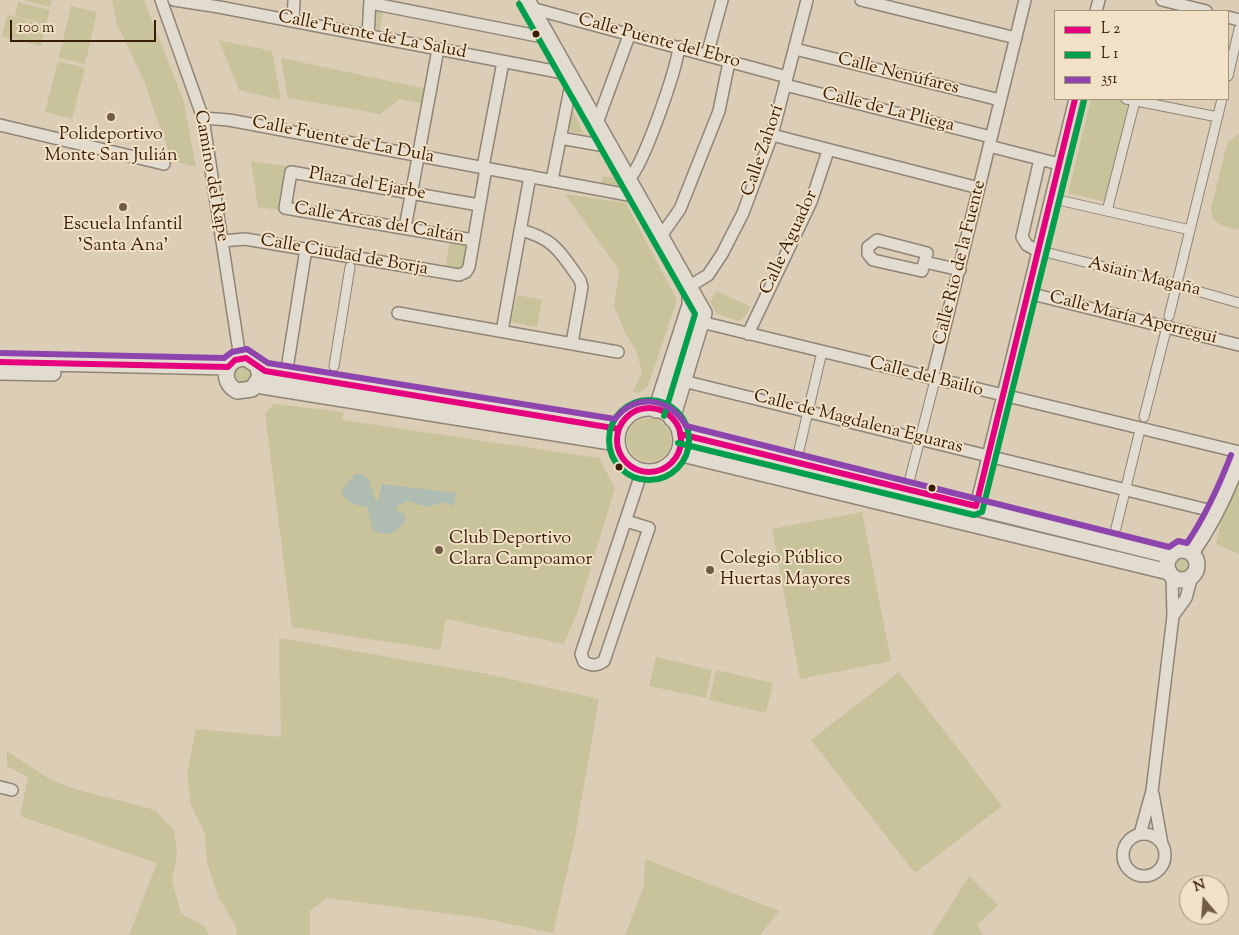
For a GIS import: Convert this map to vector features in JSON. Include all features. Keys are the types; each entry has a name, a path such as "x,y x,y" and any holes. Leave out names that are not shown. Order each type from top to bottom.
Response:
{"street":[{"name":"Camino del Rape","path":"161,0 203,118 240,358"},
{"name":"Calle Fuente de La Salud","path":"174,0 220,3 293,21 570,76"},
{"path":"293,21 294,0"},
{"path":"707,55 722,0"},
{"name":"Calle Zahorí","path":"690,286 708,275 722,254 743,214 772,135 807,0"},
{"path":"861,0 1016,38"},
{"name":"Calle Río de la Fuente","path":"933,382 1025,0"},
{"path":"1162,0 1202,10"},
{"path":"368,35 370,2 548,38"},
{"path":"529,4 704,312 672,419"},
{"name":"Calle Puente del Ebro","path":"529,4 707,55 786,81"},
{"path":"1233,62 1239,29"},
{"path":"597,123 630,33"},
{"path":"629,179 635,173 651,136 680,47"},
{"path":"405,228 438,49"},
{"name":"Calle Nenúfares","path":"795,49 1000,100"},
{"path":"484,167 504,62"},
{"path":"662,236 680,209 719,111 729,62"},
{"path":"552,180 570,76"},
{"name":"Calle de La Pliega","path":"786,81 990,141"},
{"path":"976,506 1028,293 1044,252 1059,164 1075,100"},
{"path":"1130,100 1218,117"},
{"path":"1169,316 1222,100"},
{"path":"1107,211 1135,101"},
{"name":"Calle Fuente de La Dula","path":"203,118 229,120 639,197"},
{"path":"0,125 164,164"},
{"path":"772,135 828,151 979,188"},
{"path":"560,138 611,147"},
{"path":"990,141 1059,164"},
{"name":"Calle Aguador","path":"748,334 811,202 828,151"},
{"path":"1040,159 1022,237 1027,245 1044,252"},
{"name":"Calle Arcas del Caltán","path":"466,272 484,167"},
{"name":"Plaza del Ejarbe","path":"285,208 291,172 479,205"},
{"path":"502,331 530,176"},
{"path":"1063,201 1190,230"},
{"name":"Calle Arcas del Caltán","path":"285,208 473,240"},
{"path":"520,230 539,235 548,240 580,280 582,287 572,343"},
{"name":"Calle Ciudad de Borja","path":"222,241 244,239 458,275 466,272"},
{"path":"877,240 927,253 925,262 922,271 873,260 868,254 868,247 877,240"},
{"path":"286,375 306,249"},
{"name":"Asiain Magaña","path":"1044,252 1239,303"},
{"path":"925,262 960,270"},
{"path":"334,366 350,268"},
{"path":"656,410 690,305 690,286"},
{"name":"Calle María Aperregui","path":"1028,293 1239,345"},
{"path":"398,313 618,352"},
{"name":"Calle del Bailío","path":"701,322 933,382 1002,396 1239,452"},
{"path":"1144,417 1164,334"},
{"path":"799,450 822,356"},
{"path":"240,358 251,360 258,368 260,377 256,385 248,391 237,391 232,388 227,373 231,363 240,358"},
{"path":"0,362 227,373"},
{"path":"258,368 286,375 618,436"},
{"path":"0,372 227,373"},
{"name":"Calle de Magdalena Eguaras","path":"683,381 1208,510"},
{"path":"910,478 933,382"},
{"path":"256,385 618,436"},
{"path":"647,409 656,410 672,419 680,434 678,453 663,468 653,472 642,471 625,462 618,436 630,414 647,409"},
{"path":"680,434 976,506 1171,556"},
{"path":"1116,528 1140,434"},
{"path":"678,453 1171,574 1182,580 1192,576"},
{"path":"1191,553 1210,527 1239,458"},
{"path":"626,521 649,528 604,661 598,665 590,665 584,662 581,654 642,471"},
{"path":"1140,834 1152,791 1173,616 1171,574 1168,561 1171,556 1180,550 1191,553 1197,564 1186,598 1173,616"},
{"path":"0,787 12,790"},
{"path":"1152,791 1162,844 1165,860 1161,868 1148,877 1132,873 1122,860 1122,851 1126,843 1140,834 1148,834 1162,844"}],"shaded area":[{"path":"22,0 52,0 50,7"},
{"path":"112,0 144,0 183,99 196,167 172,161 144,81 117,24"},
{"path":"18,2 50,10 46,24 15,16"},
{"path":"71,6 97,12 85,64 59,58"},
{"path":"377,9 384,10 379,30 374,28"},
{"path":"7,15 46,25 41,46 2,36"},
{"path":"219,40 272,51 281,100 239,90"},
{"path":"281,58 427,89 424,104 400,99 380,114 288,98"},
{"path":"58,61 85,68 72,119 45,112"},
{"path":"1091,100 1131,102 1107,202 1068,193"},
{"path":"572,109 584,134 569,131"},
{"path":"1239,133 1239,230 1217,222 1212,215 1211,209 1227,144"},
{"path":"251,161 286,166 278,210 258,207"},
{"path":"603,176 617,178 621,186 602,183"},
{"path":"565,194 626,203 677,300 648,386 639,393 633,392 642,372 636,350 625,333 614,306 619,270"},
{"path":"450,241 467,244 463,269 446,266"},
{"path":"717,291 751,307 745,317 738,321 717,314 710,302"},
{"path":"517,295 542,300 537,327 511,322"},
{"path":"236,365 252,367 252,383 236,385 232,369"},
{"name":"Club Deportivo Clara Campoamor","path":"274,404 344,412 342,420 599,458 615,488 577,613 564,644 446,619 440,650 292,627 265,413"},
{"path":"653,418 665,424 670,431 670,449 665,456 658,461 645,462 637,459 630,452 627,436 630,428 637,421"},
{"path":"1239,466 1239,554 1216,544 1229,486"},
{"path":"355,474 364,474 369,480 375,499 378,501 382,484 456,493 453,506 442,502 428,507 407,501 396,507 398,513 404,513 405,521 402,525 395,532 382,534 373,530 367,507 351,503 341,491"},
{"path":"862,512 891,661 800,679 772,529"},
{"path":"1181,556 1187,559 1190,565 1187,571 1181,574 1175,571 1172,565 1175,559"},
{"path":"279,638 487,674 599,699 574,842 553,933 482,918 327,898 310,911 310,935 237,935 236,927 218,896 207,862 205,834 191,805 187,774 196,729 281,737"},
{"path":"656,657 712,670 706,698 649,686"},
{"path":"716,670 773,683 766,713 709,700"},
{"path":"899,672 1002,806 915,873 811,740"},
{"path":"7,751 51,780 75,789 155,810 174,830 177,855 172,880 181,914 204,926 209,935 129,935 157,863 20,816 28,777 7,766"},
{"path":"645,859 779,911 760,935 625,935 644,886"},
{"path":"969,876 998,905 977,925 983,935 932,935"}],"transit line":[{"path":"519,4 695,314 664,416"},
{"path":"680,434 976,506 1075,100"},
{"path":"678,443 974,515 982,512 1084,101"},
{"name":"351","path":"0,353 224,358 232,352 247,349 268,363 615,419 623,410 632,405 652,402 662,404 671,409 686,426 1169,547 1178,541 1187,543 1212,500 1231,455"},
{"path":"0,362 228,367 235,360 246,358 265,371 619,429"},
{"path":"649,400 664,403 677,412 686,425 689,440 686,455 677,468 664,477 649,480 634,477 621,468 612,455 609,440 612,425 621,412 634,403 649,400"},
{"path":"649,408 667,414 675,422 681,440 675,458 667,466 649,472 631,466 623,458 617,440 623,422 631,414 649,408"}],"place":[{"name":"Polideportivo Monte San Julián","path":"111,117"},
{"name":"Escuela Infantil 'Santa Ana'","path":"123,207"},
{"name":"Club Deportivo Clara Campoamor","path":"439,550"},
{"name":"Colegio Público Huertas Mayores","path":"710,570"}]}
